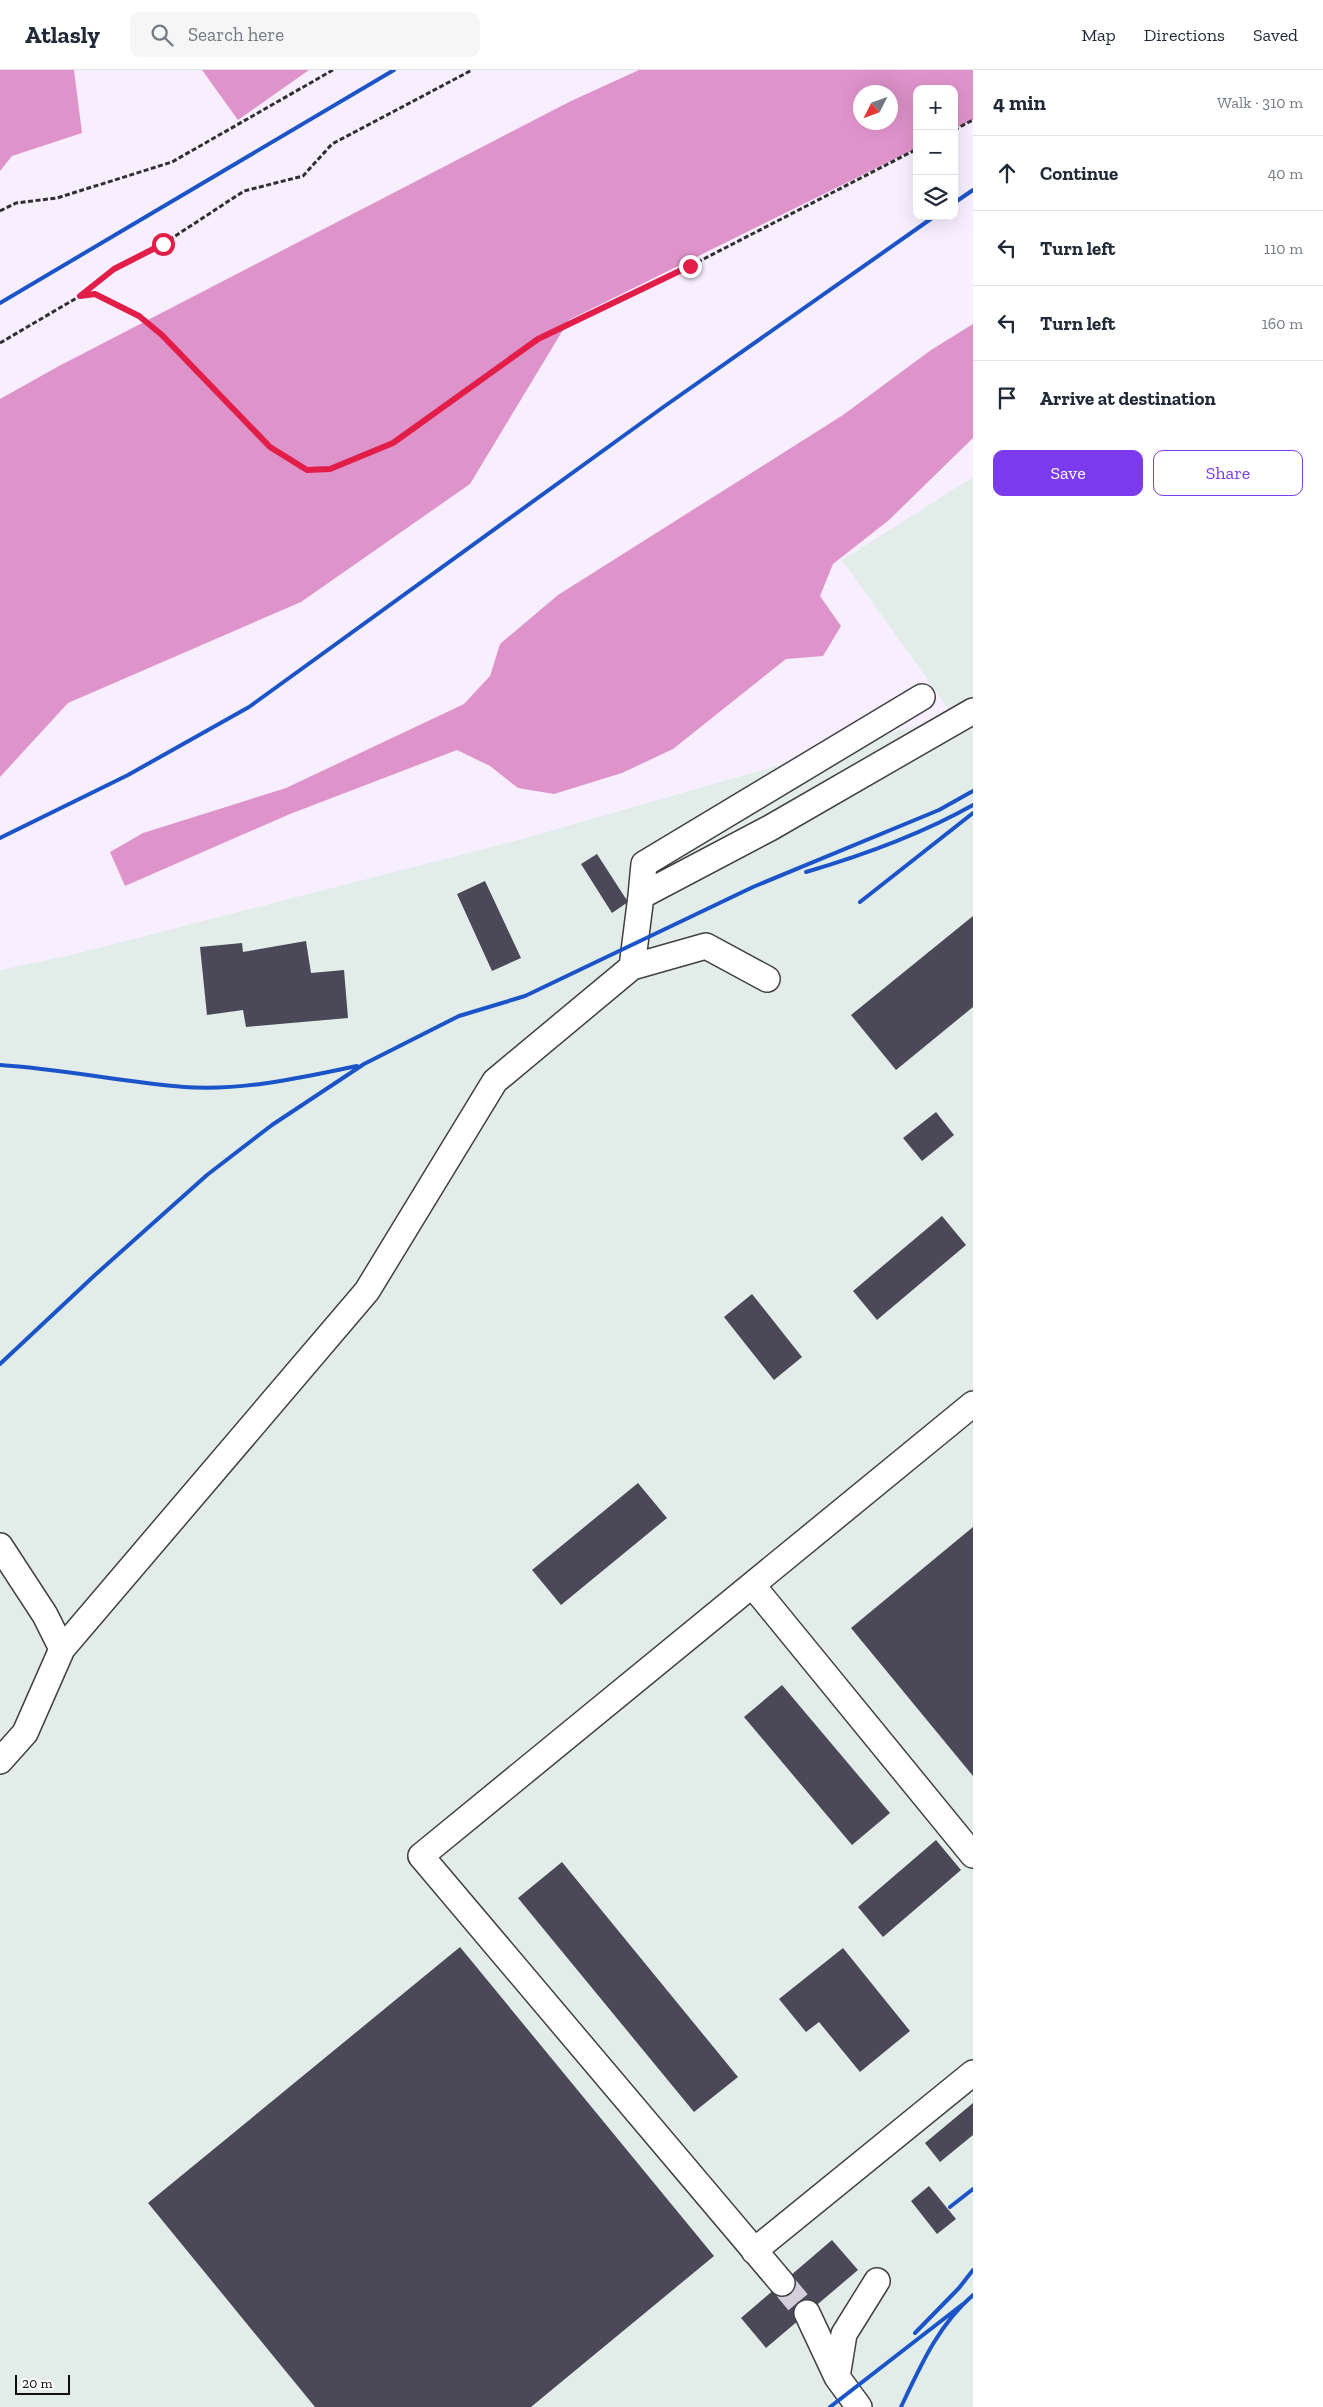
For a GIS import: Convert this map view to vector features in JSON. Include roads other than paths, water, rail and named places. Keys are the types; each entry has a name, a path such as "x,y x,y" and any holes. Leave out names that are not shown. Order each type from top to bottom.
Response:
{"lane":[{"path":"632,967 644,864 922,698"},
{"path":"641,896 770,828 973,711"},
{"path":"0,1761 25,1733 62,1649 367,1291 495,1082 632,967 706,946 767,979"},
{"path":"782,2283 421,1856 973,1404"},
{"path":"0,1546 45,1615 62,1649"},
{"path":"753,1586 973,1855"},
{"path":"754,2251 973,2073"},
{"path":"837,2377 844,2334 877,2281"},
{"path":"807,2314 837,2377 859,2407"}],"tunnel":[{"path":"782,2283 807,2313"}],"railway":[{"path":"0,303 394,70"},
{"path":"958,200 973,190"},
{"path":"0,838 128,775 249,707 662,408 929,220"},
{"path":"0,1364 95,1275 207,1175 272,1125 364,1064 459,1016 525,996 753,887 939,810 973,791"},
{"path":"806,872 849,859 891,843 933,826 973,805"},
{"path":"860,902 973,813"},
{"path":"0,1065 46,1069 161,1085 206,1088 271,1082 357,1066"},
{"path":"950,2207 973,2189"},
{"path":"915,2333 959,2288 973,2270"},
{"path":"901,2407 931,2347 950,2320 973,2295"},
{"path":"830,2407 963,2304"}]}
